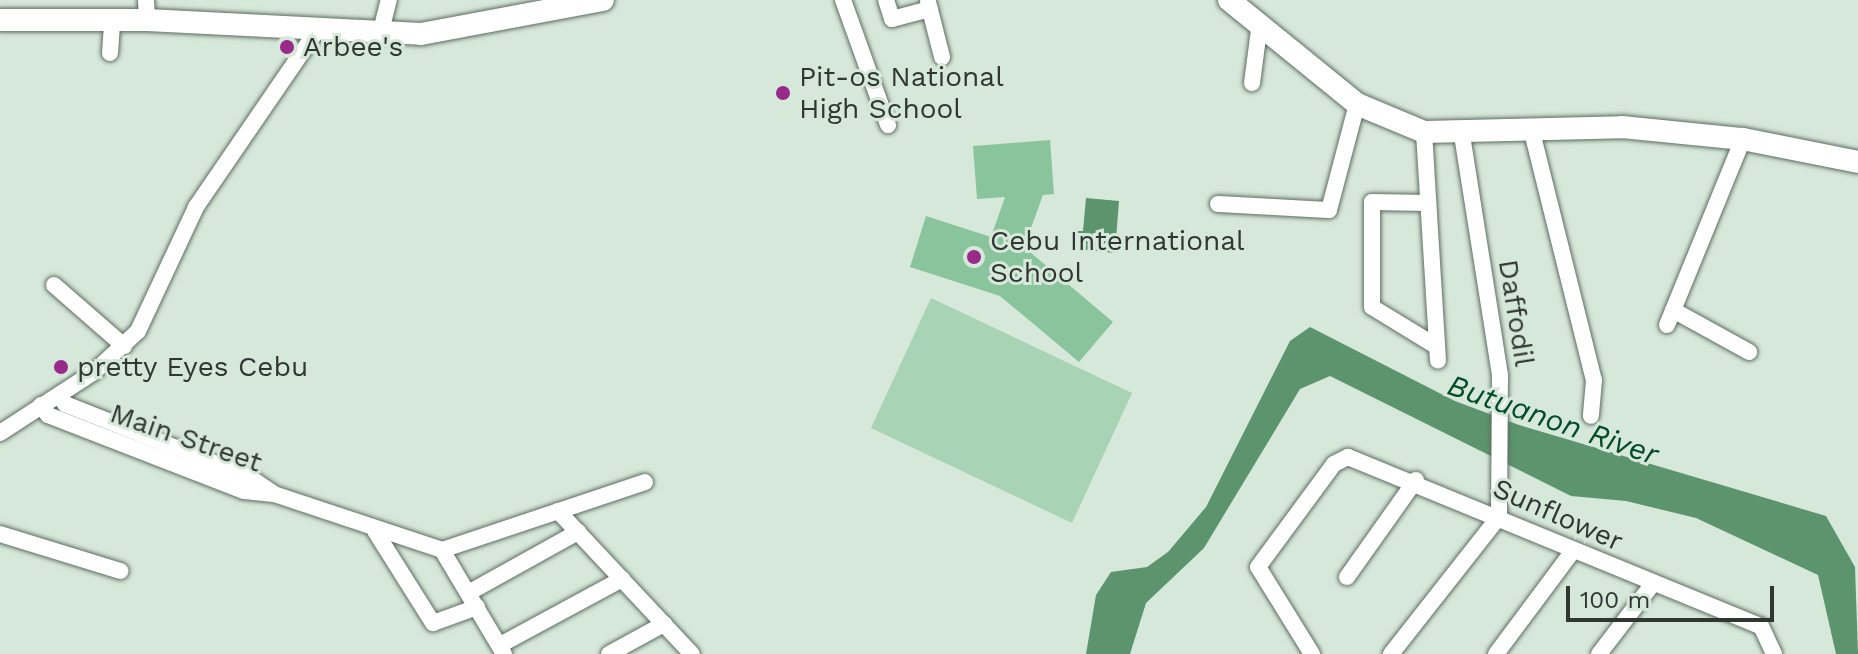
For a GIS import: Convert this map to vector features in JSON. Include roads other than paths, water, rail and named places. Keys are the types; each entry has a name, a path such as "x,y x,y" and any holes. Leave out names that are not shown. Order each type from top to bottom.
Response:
{"main road":[{"path":"0,20 112,21 146,10 316,32 380,35 485,25 603,0"},
{"path":"1229,0 1259,30 1357,104 1424,132 1462,135 1622,127 1743,139 1858,162"}],"street":[{"path":"380,35 389,0"},
{"path":"886,0 892,19 929,5 942,57"},
{"path":"845,1 888,125"},
{"path":"110,53 112,21"},
{"path":"1252,83 1259,30"},
{"path":"0,433 59,395 124,346 153,303 196,207 316,32"},
{"path":"1218,204 1329,210 1357,104"},
{"path":"1424,132 1437,354 1372,307 1372,202 1428,203"},
{"path":"1532,132 1594,380 1591,416"},
{"name":"Daffodil","path":"1462,135 1502,414 1499,517"},
{"path":"1743,139 1670,318 1749,352"},
{"path":"54,285 124,346"},
{"name":"Main Street","path":"59,395 65,404 249,477 274,494 375,531 442,550"},
{"name":"Main Street","path":"41,405 48,415 244,491 274,494"},
{"name":"Sunflower","path":"1312,654 1258,567 1334,464 1348,457 1416,480 1572,552 1761,626 1774,654"},
{"path":"1347,577 1416,480"},
{"path":"622,579 502,650 442,550 645,482"},
{"path":"558,511 692,654"},
{"path":"1391,654 1499,517"},
{"path":"375,531 433,623 578,532"},
{"path":"0,534 120,571"},
{"path":"1496,654 1572,552"},
{"path":"1599,654 1652,585"},
{"path":"609,654 664,624"}],"place":[{"name":"Arbee's","path":"287,47"},
{"name":"Pit-os National High School","path":"783,93"},
{"name":"Cebu International School","path":"974,257"},
{"name":"pretty Eyes Cebu","path":"61,367"}],"water label":[{"name":"Butuanon River","path":"1553,420"}]}
